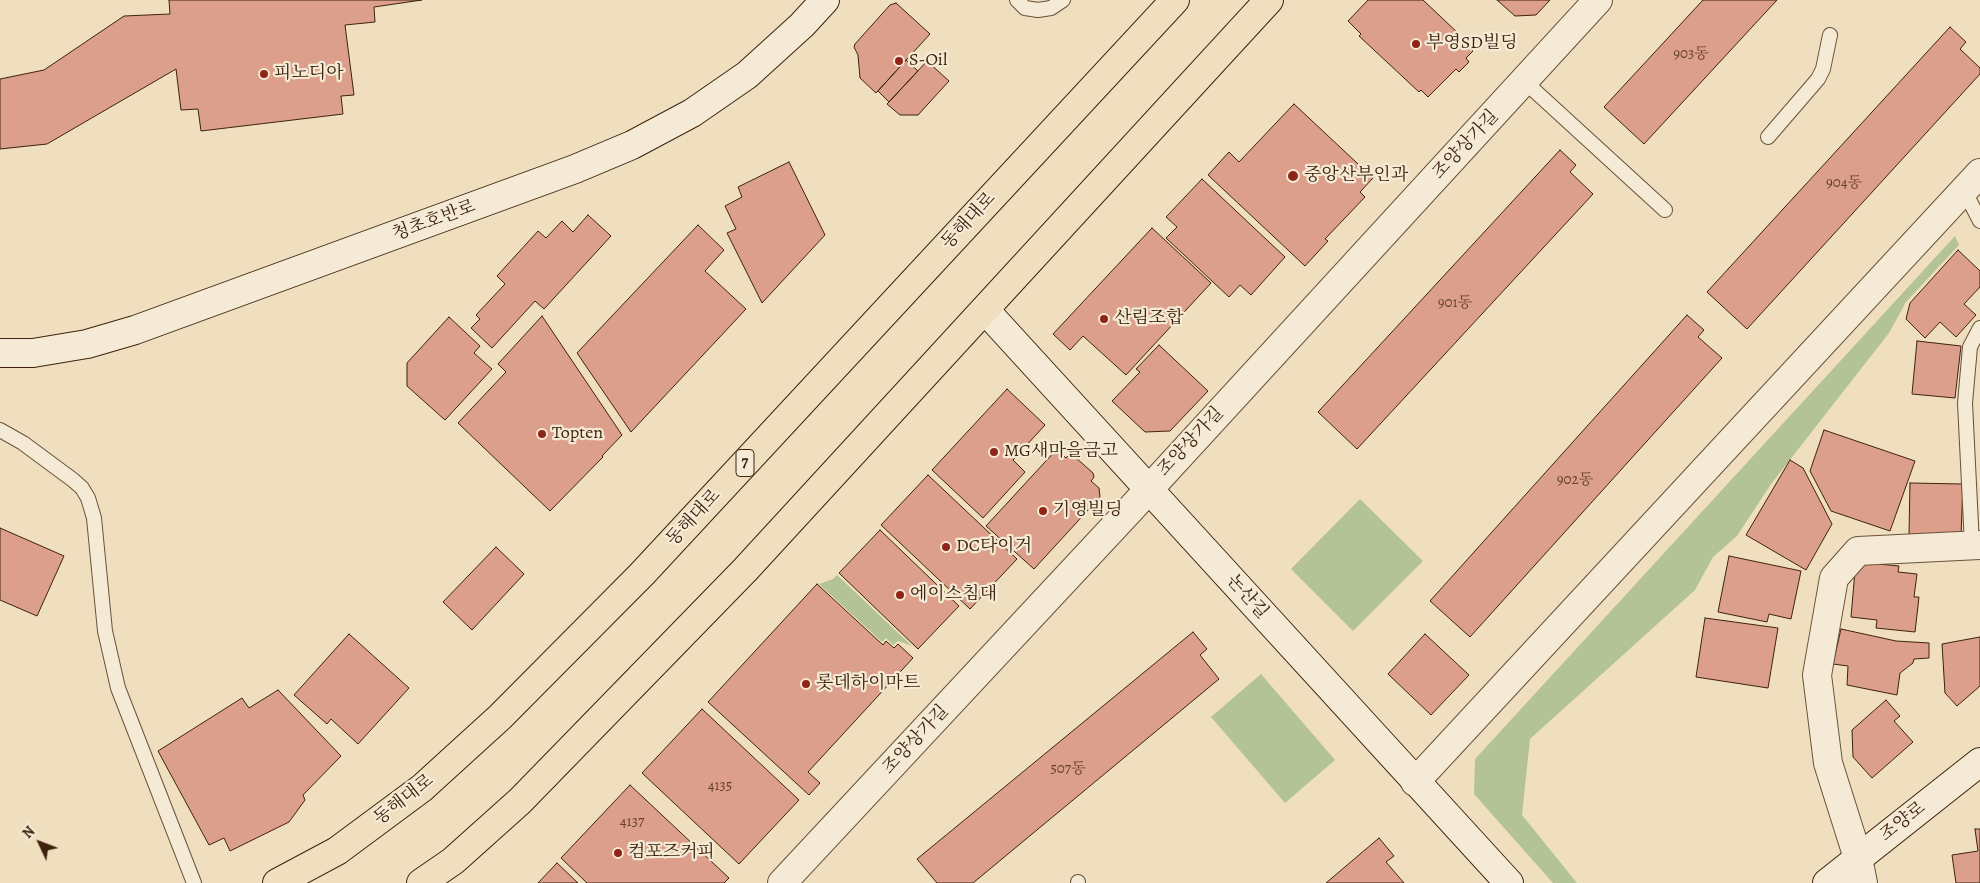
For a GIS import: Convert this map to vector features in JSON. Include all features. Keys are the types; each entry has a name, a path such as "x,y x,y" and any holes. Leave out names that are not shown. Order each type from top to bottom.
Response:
{"main road":[{"name":"동해대로","path":"277,883 337,851 422,788 506,710 642,574 1175,0"},
{"path":"421,883 453,861 520,801 745,570 1269,0"}],"street":[{"name":"청초호반로","path":"0,353 33,353 87,344 135,330 576,169 632,145 692,113 747,75 802,25 826,0"},
{"name":"조양상가길","path":"782,883 1149,489 1598,0"},
{"path":"1414,782 1972,182"},
{"name":"논산길","path":"985,310 1414,782 1509,883"},
{"path":"1860,871 1828,763 1817,675 1834,578 1858,551 1976,545"},
{"name":"조양로","path":"1827,883 1860,871 1980,762"}],"lane":[{"path":"1017,0 1025,8 1038,10 1050,8 1064,0"},
{"path":"1768,137 1818,79 1823,69 1830,35"},
{"path":"1524,81 1665,210"},
{"path":"1972,182 1980,221"},
{"path":"1976,545 1965,403 1970,347 1980,328"},
{"path":"0,430 23,443 73,480 82,488 88,498 94,518 105,630 118,688 194,883"}],"green space":[{"path":"1955,236 1959,245 1906,302 1889,333 1771,484 1737,536 1713,557 1695,590 1530,739 1522,815 1577,883 1553,883 1474,794 1475,759"},
{"path":"1360,499 1423,561 1353,631 1291,569"},
{"path":"837,575 912,646 898,641 893,645 886,638 882,642 819,584 833,579"},
{"path":"1261,674 1335,760 1285,803 1211,717"}],"building":[{"name":"피노디아","path":"169,0 422,0 374,7 375,22 345,25 354,95 341,96 343,114 201,131 198,109 181,110 176,69 47,144 0,149 0,79 44,70 124,16 170,14"},
{"name":"부영SD빌딩","path":"1368,0 1423,0 1460,35 1458,37 1473,51 1466,58 1469,62 1459,72 1456,69 1428,97 1421,90 1419,92 1359,36 1361,34 1348,21"},
{"path":"1497,0 1550,0 1536,15 1515,16"},
{"path":"1703,0 1777,0 1644,144 1604,107"},
{"path":"896,3 930,34 876,93 860,78 858,55 854,47 890,5"},
{"path":"1950,27 1966,42 1960,49 1980,68 1980,74 1747,329 1707,292"},
{"path":"906,60 918,71 889,102 878,91"},
{"path":"927,61 949,81 918,115 900,115 887,104"},
{"path":"1294,104 1373,178 1360,192 1365,197 1325,239 1328,241 1305,266 1208,175 1229,152 1239,162"},
{"path":"1560,150 1576,165 1570,172 1593,194 1357,449 1318,412"},
{"path":"789,162 825,235 762,303 727,233 736,229 725,206 742,197 738,187"},
{"path":"1202,179 1285,257 1251,295 1240,285 1229,297 1166,238 1177,227 1166,217"},
{"path":"588,215 611,236 544,309 535,301 492,348 471,328 480,319 476,315 505,284 497,276 538,231 546,238 562,221 573,232"},
{"path":"698,225 724,250 705,271 746,309 631,432 577,353"},
{"path":"1152,228 1211,283 1126,375 1083,336 1070,350 1053,334"},
{"path":"1958,250 1980,271 1980,287 1964,304 1976,315 1956,337 1940,322 1925,338 1906,319 1910,303"},
{"path":"1687,315 1704,330 1698,337 1722,358 1470,637 1430,601"},
{"path":"542,316 622,435 550,511 458,423 506,372 498,364"},
{"path":"449,317 480,346 474,353 492,369 445,420 407,386 407,363"},
{"path":"1917,341 1961,346 1955,398 1912,394"},
{"path":"1159,345 1208,391 1170,431 1145,432 1112,401 1140,372 1136,369"},
{"path":"1007,389 1045,425 1013,460 1025,472 983,518 932,470"},
{"path":"1824,430 1915,461 1890,531 1831,511 1810,471"},
{"name":"기영빌딩","path":"1057,449 1066,458 1074,456 1093,473 1094,477 1091,481 1099,488 1100,497 1034,569 986,526"},
{"path":"1790,460 1803,468 1832,524 1806,570 1746,535"},
{"path":"928,475 1017,559 970,609 881,525"},
{"path":"1910,483 1963,484 1961,537 1909,535"},
{"path":"0,528 64,556 37,616 0,600"},
{"path":"880,530 959,606 918,649 839,573"},
{"path":"496,547 524,574 472,630 443,602"},
{"path":"1729,556 1801,571 1791,619 1769,614 1767,622 1718,612"},
{"path":"1868,563 1899,566 1898,572 1917,574 1914,597 1919,597 1915,632 1876,628 1877,620 1851,617 1855,571"},
{"path":"817,584 883,645 886,641 894,648 898,644 913,658 808,772 820,783 809,795 708,702"},
{"path":"1705,618 1778,628 1768,688 1696,677"},
{"path":"1841,629 1896,641 1929,643 1929,658 1914,659 1913,663 1900,673 1897,695 1847,685 1848,666 1833,664"},
{"path":"1193,632 1207,649 1200,655 1219,679 973,883 937,883 917,859"},
{"path":"349,634 409,688 358,744 331,719 327,724 294,695"},
{"path":"1425,634 1469,675 1431,715 1388,674"},
{"path":"1980,637 1980,686 1957,706 1945,693 1942,644"},
{"path":"278,690 341,756 303,795 305,800 289,822 230,851 224,838 209,845 158,751 242,698 249,708"},
{"path":"1886,700 1900,716 1894,721 1913,742 1872,778 1853,757 1852,730"},
{"path":"702,709 799,800 739,864 642,773"},
{"path":"630,785 729,878 724,883 587,883 561,858"},
{"path":"1975,829 1980,829 1980,883 1956,883 1952,855 1978,851"},
{"path":"1379,838 1394,856 1386,862 1404,883 1326,883"},
{"path":"557,863 578,883 538,883"}],"place":[{"name":"부영SD빌딩","path":"1416,44"},
{"name":"S-Oil","path":"899,61"},
{"name":"피노디아","path":"264,74"},
{"name":"중앙산부인과","path":"1293,176"},
{"name":"산림조합","path":"1104,319"},
{"name":"Topten","path":"542,434"},
{"name":"MG새마을금고","path":"994,452"},
{"name":"기영빌딩","path":"1043,511"},
{"name":"DC타이거","path":"946,547"},
{"name":"에이스침대","path":"900,595"},
{"name":"롯데하이마트","path":"806,684"},
{"name":"컴포즈커피","path":"618,853"}]}
